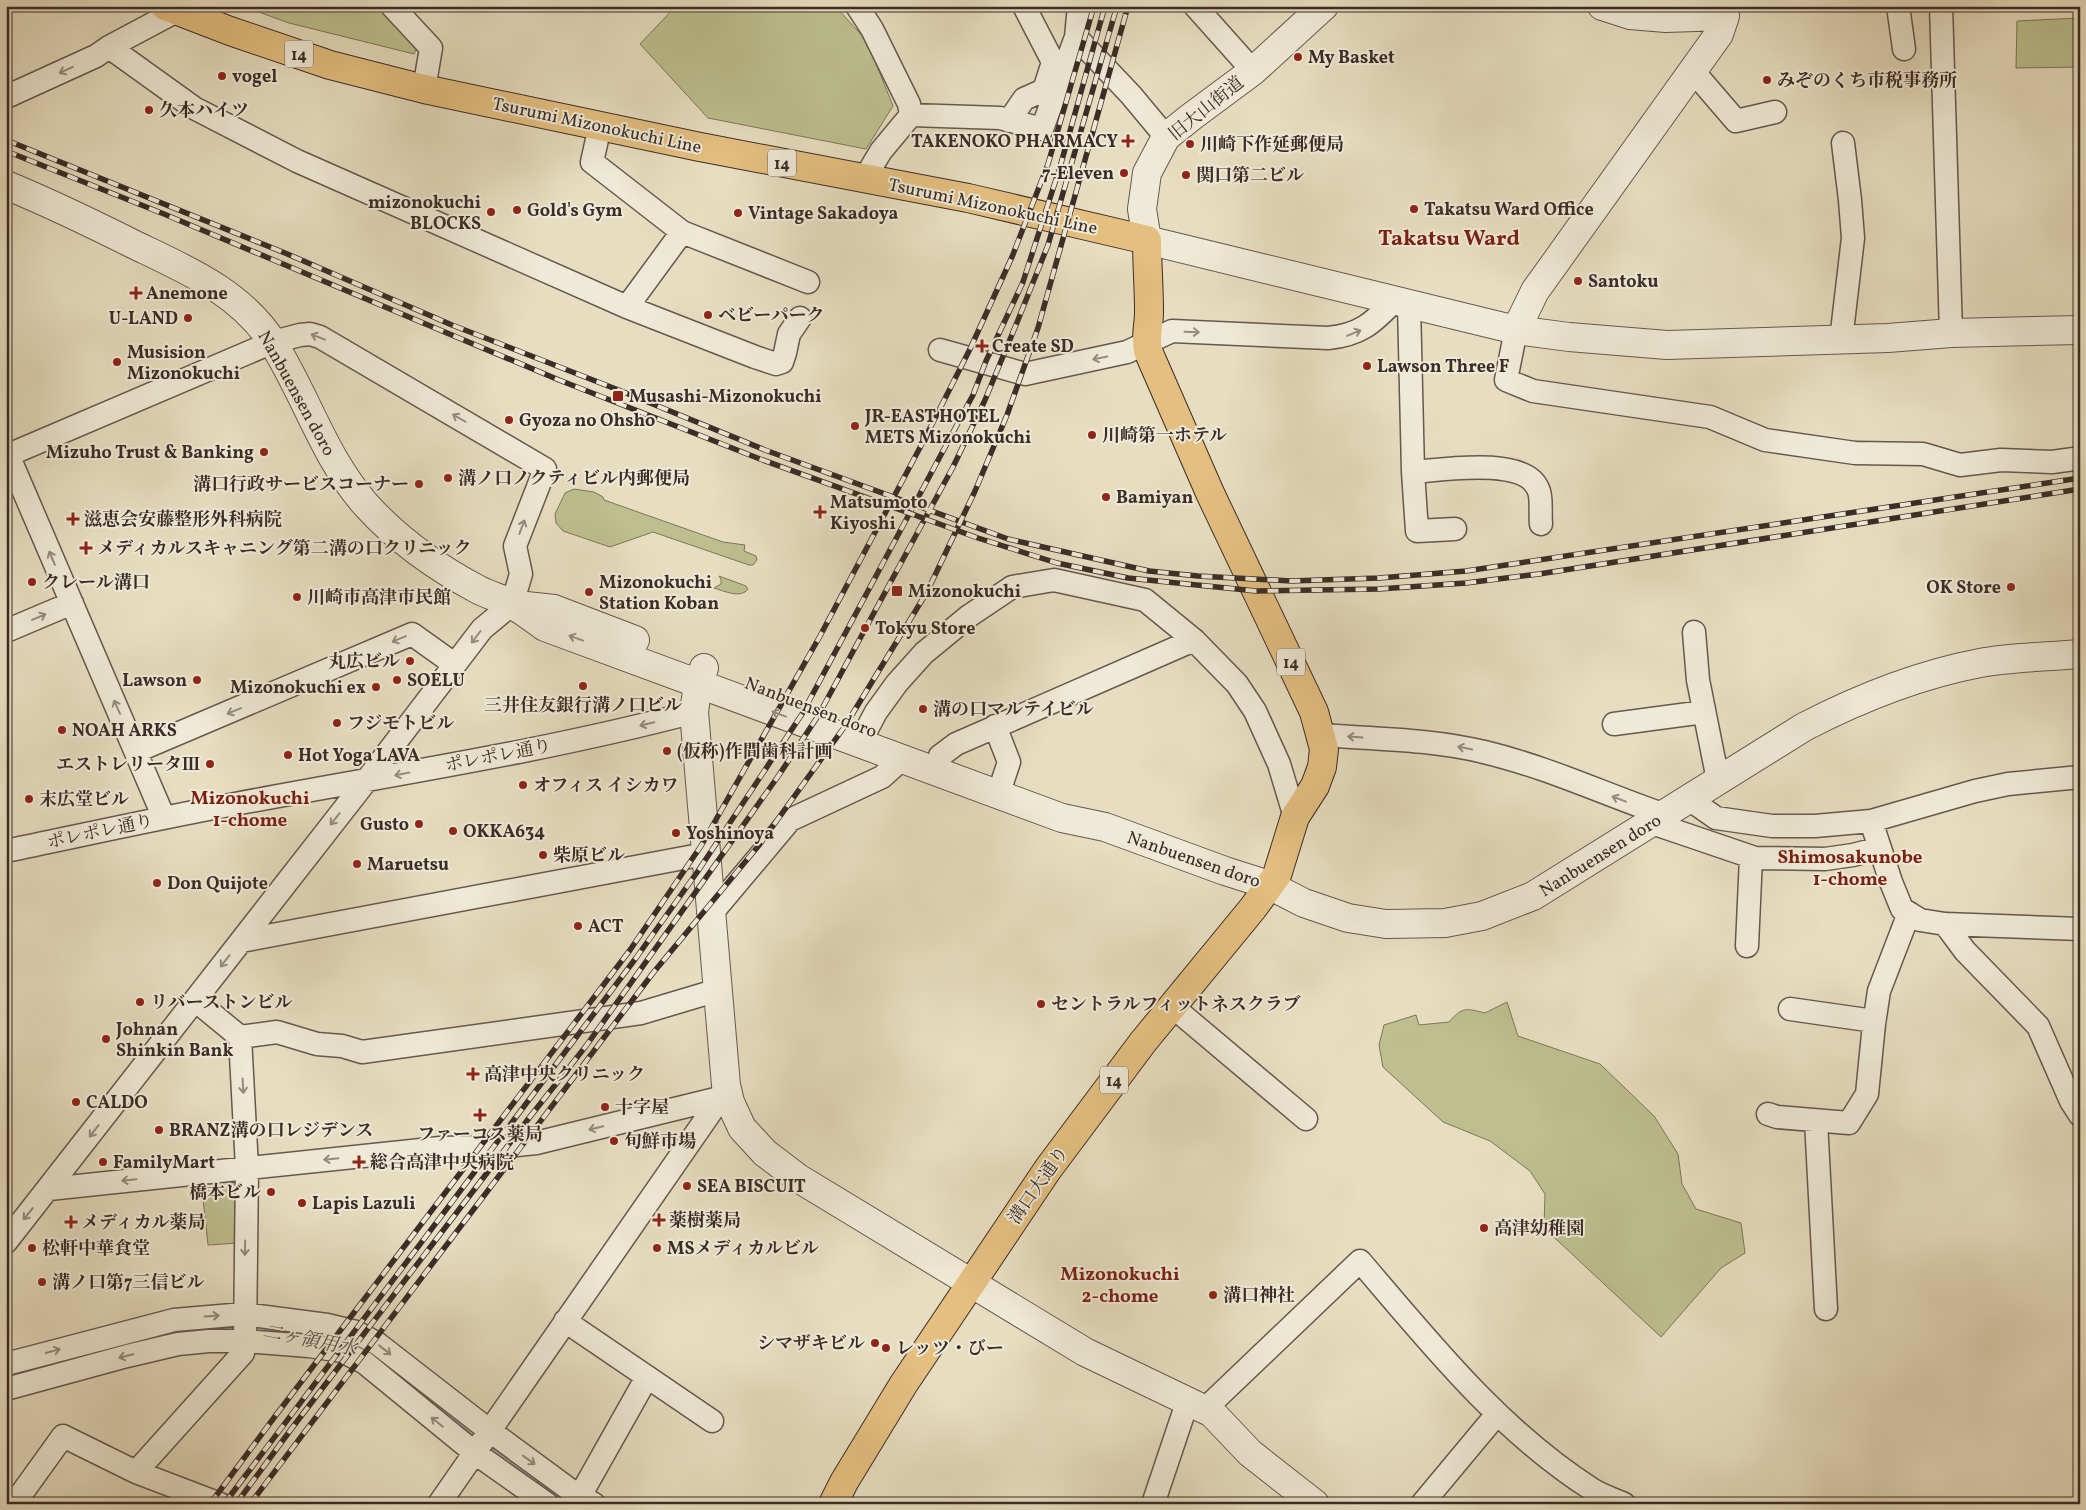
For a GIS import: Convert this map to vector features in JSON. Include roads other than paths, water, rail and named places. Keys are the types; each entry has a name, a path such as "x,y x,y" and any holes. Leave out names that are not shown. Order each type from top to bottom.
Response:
{"main road":[{"name":"Tsurumi Mizonokuchi Line","path":"176,8 230,32 330,65 424,89 600,126 968,198 1147,240"},
{"name":"14","path":"1147,240 1146,272 1149,313 1146,343 1152,363 1210,493 1304,689 1321,735 1323,758 1319,777 1295,817 1277,875 1270,885"},
{"name":"溝口大通り","path":"833,1504 874,1432 970,1283 1053,1162 1143,1042 1254,908 1270,885"}],"street":[{"path":"392,6 431,48 424,89"},
{"path":"857,6 872,29 909,104 911,116"},
{"path":"1009,121 1024,99 1044,90 1054,62 1024,6"},
{"path":"911,116 1000,118 1042,129 1076,37 1080,6"},
{"path":"1195,6 1253,71"},
{"name":"旧大山街道","path":"1147,240 1142,209 1147,173 1166,137 1253,71 1324,6"},
{"path":"1602,6 1666,18 1730,11"},
{"path":"1898,6 1904,49"},
{"path":"1941,6 1952,333"},
{"path":"6,98 96,56 176,8"},
{"path":"1730,11 1719,34 1536,290 1516,330 1506,380 1533,390 1710,417 1765,440 1855,453 1923,454 1960,465 2001,460 2052,462 2074,459"},
{"path":"1076,37 1131,95 1166,137"},
{"path":"109,47 194,108 297,161 627,307 776,364 782,362 789,334 800,318"},
{"path":"1693,71 1736,121 1775,112"},
{"path":"865,178 881,151 911,116"},
{"path":"600,126 592,162 682,232 808,282"},
{"path":"1841,340 1853,238 1843,143"},
{"name":"Nanbuensen doro","path":"6,185 58,207 198,276 221,290 241,306 259,323 273,342 329,452 347,480 368,507 426,556 479,590 512,604 554,609 701,675 903,758 1062,818 1105,827 1225,871 1270,885 1304,903 1348,918 1367,922 1406,925 1464,921 1500,910 1533,896 1804,727 1848,704 1887,688 1935,673 1982,663 2080,654"},
{"path":"627,307 682,232"},
{"path":"1147,240 1516,330 1570,337 1667,344 1841,340 1952,333 2080,330"},
{"path":"940,350 1025,374 1127,352 1172,331 1328,338 1344,336 1359,331 1401,302"},
{"path":"1401,302 1416,531 1455,529"},
{"path":"7,1239 49,1189 366,781 482,628 512,604 521,574 515,546 545,469 320,337 310,334 273,342 7,454 137,751 164,818"},
{"path":"1413,472 1463,468 1505,469 1528,476 1538,488 1541,524"},
{"path":"867,729 876,712 897,683 924,653 969,616 1012,587 1054,580 1145,600 1194,640 1237,684 1255,711 1279,764 1295,817"},
{"path":"6,631 72,603"},
{"path":"1694,632 1698,680 1718,780"},
{"path":"137,751 412,634 454,664"},
{"path":"940,756 956,744 995,726 1194,640"},
{"path":"701,675 694,712 705,854 728,1096 742,1128 765,1153 798,1178 970,1283 1085,1352 1212,1413 1250,1453 1315,1504"},
{"name":"Nanbuensen doro","path":"701,675 867,729 940,756 1067,805 1105,827"},
{"name":"ポレポレ通り","path":"6,851 164,818 567,742 634,728 694,712"},
{"path":"1614,724 1704,712"},
{"path":"995,726 1009,762 1003,780"},
{"path":"1321,735 1414,742 1461,747 1485,752 1538,767 1658,819 1752,856 1825,859 1853,855 1880,848"},
{"path":"711,914 790,820 882,777 903,758"},
{"path":"1689,799 1716,818 1772,826 1816,826 1871,821 1975,791 2008,784 2080,777"},
{"path":"1871,821 1902,909 1920,920 1945,924 2080,929"},
{"path":"241,941 705,854"},
{"path":"1747,946 1752,856"},
{"path":"1768,1114 1776,1117 1849,1123 1867,1094 1879,991 1909,913"},
{"path":"1945,924 1965,951 2038,1026 2071,1102 2080,1115"},
{"path":"195,1000 240,1037 277,1032 317,1044 342,1046 362,1052 641,1013 718,990"},
{"path":"1173,1007 1306,1119"},
{"path":"1790,1009 1874,1021"},
{"path":"136,1472 243,1353 247,1168 240,1037"},
{"path":"49,1189 440,1148 536,1143 728,1096"},
{"path":"440,1504 715,1106 728,1096"},
{"path":"1816,1121 1826,1309"},
{"path":"1153,1504 1196,1405 1360,1261 1432,1345 1497,1414 1549,1458 1594,1491 1624,1504"},
{"path":"245,1328 207,1316 150,1326 11,1363 15,1386 156,1349 178,1344 209,1341 245,1328 327,1325 356,1332 378,1344 547,1504"},
{"path":"565,1321 712,1421"},
{"path":"150,1326 156,1349"},
{"path":"482,1442 587,1500 647,1376"},
{"path":"1422,1504 1497,1414"},
{"path":"14,1504 63,1436 136,1472 220,1504"}],"waterway":[{"name":"二ヶ領用水","path":"6,1377 163,1335 208,1329 255,1328 320,1337 367,1350 567,1504"}],"railway":[{"path":"210,1504 630,950 701,846 820,636 970,349 1012,257 1048,164 1094,6"},
{"path":"224,1504 636,958 698,871 802,714 973,395 986,361 1023,282 1060,167 1105,6"},
{"path":"236,1504 292,1428 586,1046 779,775 818,716 953,467 985,400 1048,245 1117,6"},
{"path":"250,1504 653,973 760,844 845,726 927,592 975,491 1007,415 1038,328 1128,6"},
{"path":"6,140 285,253 452,325 765,450 1008,539 1149,571 1198,576 1291,581 1379,578 1466,571 2080,478"},
{"path":"6,151 164,214 559,380 760,459 978,538 1057,563 1128,578 1256,591 1379,589 1466,583 1539,574 2080,489"}],"place":[{"name":"My Basket","path":"1298,57"},
{"name":"vogel","path":"222,76"},
{"name":"みぞのくち市税事務所","path":"1767,80"},
{"name":"久本ハイツ","path":"149,110"},
{"name":"TAKENOKO PHARMACY","path":"1128,141"},
{"name":"川崎下作延郵便局","path":"1190,144"},
{"name":"7-Eleven","path":"1124,173"},
{"name":"関口第二ビル","path":"1186,175"},
{"name":"Takatsu Ward Office","path":"1414,209"},
{"name":"Gold's Gym","path":"517,210"},
{"name":"mizonokuchi BLOCKS","path":"491,212"},
{"name":"Vintage Sakadoya","path":"738,213"},
{"name":"Santoku","path":"1578,281"},
{"name":"Anemone","path":"136,293"},
{"name":"ベビーパーク","path":"708,315"},
{"name":"U-LAND","path":"188,318"},
{"name":"Create SD","path":"982,346"},
{"name":"Musision Mizonokuchi","path":"117,362"},
{"name":"Lawson Three F","path":"1367,366"},
{"name":"Musashi-Mizonokuchi","path":"618,396"},
{"name":"Gyoza no Ohsho","path":"509,420"},
{"name":"JR-EAST HOTEL METS Mizonokuchi","path":"855,426"},
{"name":"川崎第一ホテル","path":"1092,435"},
{"name":"Mizuho Trust & Banking","path":"264,452"},
{"name":"溝ノ口ノクティビル内郵便局","path":"448,478"},
{"name":"溝口行政サービスコーナー","path":"419,484"},
{"name":"Bamiyan","path":"1106,497"},
{"name":"Matsumoto Kiyoshi","path":"820,512"},
{"name":"滋恵会安藤整形外科病院","path":"73,519"},
{"name":"メディカルスキャニング第二溝の口クリニック","path":"86,548"},
{"name":"クレール溝口","path":"32,582"},
{"name":"OK Store","path":"2011,587"},
{"name":"Mizonokuchi","path":"897,591"},
{"name":"Mizonokuchi Station Koban","path":"589,592"},
{"name":"川崎市高津市民館","path":"297,597"},
{"name":"Tokyu Store","path":"865,628"},
{"name":"丸広ビル","path":"410,661"},
{"name":"Lawson","path":"197,680"},
{"name":"SOELU","path":"397,680"},
{"name":"三井住友銀行溝ノ口ビル","path":"583,686"},
{"name":"Mizonokuchi ex","path":"376,687"},
{"name":"溝の口マルテイビル","path":"923,709"},
{"name":"フジモトビル","path":"337,723"},
{"name":"NOAH ARKS","path":"62,730"},
{"name":"(仮称)作間歯科計画","path":"667,751"},
{"name":"Hot Yoga LAVA","path":"288,755"},
{"name":"エストレリータⅢ","path":"210,764"},
{"name":"オフィス イシカワ","path":"523,785"},
{"name":"末広堂ビル","path":"29,799"},
{"name":"Gusto","path":"419,824"},
{"name":"OKKA634","path":"453,831"},
{"name":"Yoshinoya","path":"676,833"},
{"name":"柴原ビル","path":"543,855"},
{"name":"Maruetsu","path":"357,864"},
{"name":"Don Quijote","path":"157,883"},
{"name":"ACT","path":"578,926"},
{"name":"リバーストンビル","path":"140,1002"},
{"name":"セントラルフィットネスクラブ","path":"1041,1004"},
{"name":"Johnan Shinkin Bank","path":"106,1039"},
{"name":"高津中央クリニック","path":"473,1074"},
{"name":"CALDO","path":"76,1102"},
{"name":"十字屋","path":"605,1107"},
{"name":"ファーコス薬局","path":"480,1115"},
{"name":"BRANZ溝の口レジデンス","path":"159,1130"},
{"name":"旬鮮市場","path":"614,1141"},
{"name":"FamilyMart","path":"103,1162"},
{"name":"総合高津中央病院","path":"359,1162"},
{"name":"SEA BISCUIT","path":"687,1186"},
{"name":"橋本ビル","path":"271,1192"},
{"name":"Lapis Lazuli","path":"302,1203"},
{"name":"薬樹薬局","path":"659,1220"},
{"name":"メディカル薬局","path":"71,1222"},
{"name":"高津幼稚園","path":"1484,1228"},
{"name":"松軒中華食堂","path":"32,1248"},
{"name":"MSメディカルビル","path":"657,1248"},
{"name":"溝ノ口第7三信ビル","path":"42,1282"},
{"name":"溝口神社","path":"1213,1295"},
{"name":"シマザキビル","path":"875,1343"},
{"name":"レッツ・びー","path":"886,1348"}],"district":[{"name":"Takatsu Ward","path":"1449,237"},
{"name":"Mizonokuchi 1-chome","path":"250,808"},
{"name":"Shimosakunobe 1-chome","path":"1850,867"},
{"name":"Mizonokuchi 2-chome","path":"1120,1284"}]}
